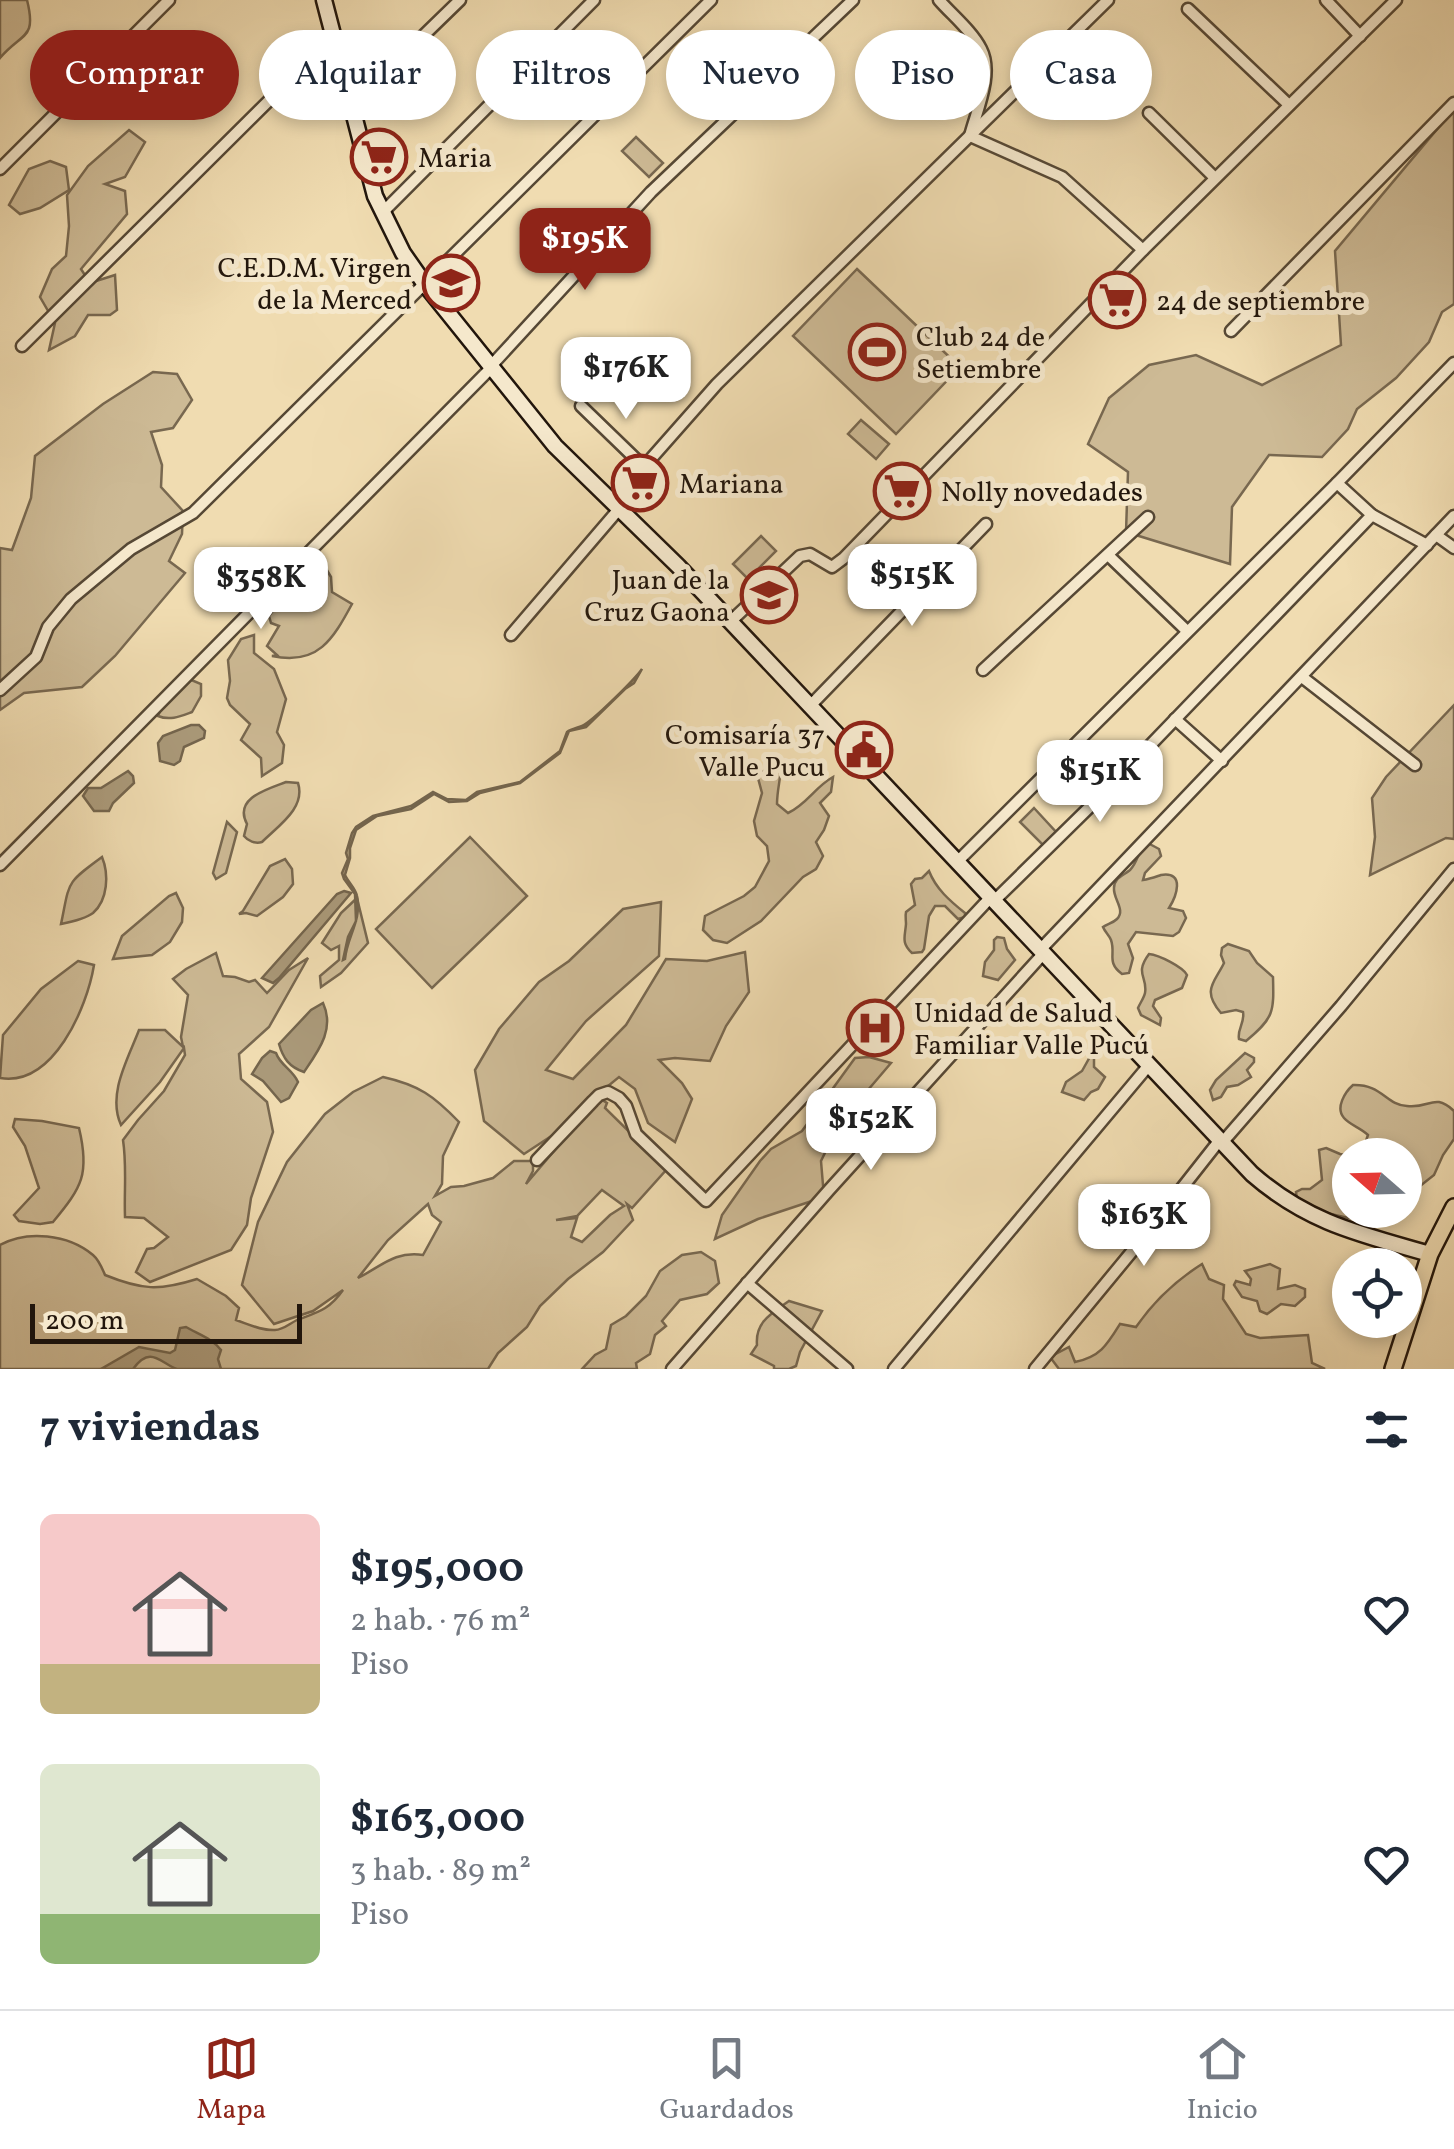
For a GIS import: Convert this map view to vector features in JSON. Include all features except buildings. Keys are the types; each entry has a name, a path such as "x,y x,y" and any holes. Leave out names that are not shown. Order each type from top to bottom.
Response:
{"main road":[{"path":"324,0 332,30"},
{"path":"355,120 370,180 403,253 555,446 678,566 1220,1143 1264,1185 1304,1212 1345,1230 1430,1254"},
{"path":"1393,1369 1430,1254 1453,1210"}],"street":[{"path":"0,169 169,0"},
{"path":"429,30 460,0"},
{"path":"382,212 594,0"},
{"path":"0,690 36,657 48,627 71,599 131,549 192,513 711,0"},
{"path":"0,865 491,368 651,192 853,0"},
{"path":"939,0 984,56 984,86 970,136"},
{"path":"512,636 644,467 718,384 1108,0"},
{"path":"1326,0 1360,36"},
{"path":"730,622 800,556 810,554 828,566 836,566 1142,250 1396,0"},
{"path":"1188,9 1289,106"},
{"path":"1232,331 1454,103"},
{"path":"22,346 259,112"},
{"path":"1152,117 1215,178"},
{"path":"970,136 1062,177 1142,250"},
{"path":"957,862 1454,363"},
{"path":"580,406 644,467"},
{"path":"1337,483 1372,516 1427,545"},
{"path":"537,1160 594,1100 612,1093 626,1106 636,1134 706,1201 992,899 1109,788 1372,516"},
{"path":"672,1369 1042,952 1454,516"},
{"path":"983,670 1148,517"},
{"path":"809,707 986,524"},
{"path":"1436,534 1454,548"},
{"path":"1108,555 1187,632"},
{"path":"1302,677 1415,765"},
{"path":"1174,718 1222,761"},
{"path":"1034,1369 1220,1143 1453,871"},
{"path":"894,1369 1148,1065"},
{"path":"748,1284 847,1369"}],"shaded area":[{"path":"0,0 27,0 30,22 26,34 0,58"},
{"path":"1454,109 1454,304 1442,312 1429,342 1396,378 1357,409 1348,429 1322,457 1269,455 1232,507 1230,564 1126,532 1128,472 1088,444 1109,398 1149,365 1196,355 1262,385 1341,345 1335,251"},
{"path":"129,130 145,142 125,177 105,184 125,191 127,214 81,269 90,283 115,275 117,310 110,315 88,315 75,336 49,350 55,323 40,297 52,269 66,256 67,195 88,166"},
{"path":"636,137 663,163 649,177 622,151"},
{"path":"50,161 66,167 69,190 40,208 20,214 9,205 29,169"},
{"name":"Club 24 de Setiembre","path":"857,269 960,367 896,434 793,336"},
{"path":"153,372 177,374 192,400 173,428 151,432 162,465 161,487 183,511 182,534 169,561 185,573 115,656 82,687 24,693 0,710 0,548 12,550 31,498 35,456"},
{"path":"861,420 889,444 876,459 848,434"},
{"path":"761,536 776,551 748,579 733,564"},
{"path":"325,567 331,577 332,592 352,604 345,617 313,653 288,658 272,656 277,655 267,646 279,626 271,623 269,616 291,586"},
{"path":"254,635 254,653 274,669 286,699 277,732 284,745 282,763 262,776 261,758 241,740 250,724 227,698 228,660 241,639"},
{"path":"642,669 634,683 586,727 569,731 560,753 520,783 480,793 467,801 449,802 434,794 411,809 377,816 356,830 345,875 357,896 356,921 355,894 342,873 356,827 373,816 411,806 433,792 447,799 466,800 477,792 520,782 560,751 567,732 595,717"},
{"path":"189,679 201,684 201,696 192,712 171,718 158,716 162,706"},
{"path":"1454,705 1454,839 1446,838 1370,875 1375,837 1372,798 1386,777"},
{"path":"199,725 205,731 204,738 184,747 180,761 174,765 160,761 158,743 163,736"},
{"path":"781,759 777,804 788,813 833,777 831,792 820,803 829,816 816,842 823,856 816,869 803,877 761,921 727,943 713,940 703,930 705,916 755,887 769,861 767,846 757,836 754,821 762,793 758,778"},
{"path":"128,771 134,783 109,811 94,811 83,796 88,788 101,788"},
{"path":"286,782 298,783 294,808 262,842 248,839 244,836 244,815 248,801"},
{"path":"1034,808 1057,833 1044,846 1020,822"},
{"path":"227,822 237,832 226,873 216,879 213,873"},
{"path":"470,837 527,896 432,988 376,929"},
{"path":"1146,842 1159,849 1161,856 1143,880 1161,875 1174,877 1176,892 1169,908 1183,911 1186,918 1173,936 1136,932 1128,944 1133,958 1129,973 1122,974 1114,966 1111,940 1103,927 1119,916 1114,885 1133,867"},
{"path":"102,857 106,886 98,908 86,917 61,924 71,884"},
{"path":"285,859 292,869 293,884 283,897 257,916 239,914 270,866"},
{"path":"929,871 965,917 958,919 945,906 935,906 929,916 924,949 912,953 904,940 906,912 915,905 911,884"},
{"path":"176,893 183,908 182,922 170,942 152,955 113,959 122,936"},
{"path":"351,893 279,978 273,983 262,978 337,894"},
{"path":"357,898 368,943 341,973 321,987 320,976 339,960 339,946 331,950 322,943 341,913"},
{"path":"661,902 659,956 586,1021 546,1070 573,1079 626,1025 666,959 707,961 745,952 749,992 726,1026 710,1061 659,1060 692,1099 675,1142 648,1123 635,1089 619,1077 559,1131 524,1154 484,1121 475,1070 499,1029 539,982 569,961 623,909"},
{"path":"997,937 1004,938 1015,960 998,980 983,976"},
{"path":"1228,944 1249,951 1273,977 1270,1014 1246,1041 1239,1039 1243,1012 1221,1013 1212,998 1212,986 1224,963 1222,948"},
{"path":"216,953 223,976 255,980 267,993 289,970 308,958 269,1027 239,1054 241,1079 267,1102 273,1132 251,1198 247,1225 231,1250 150,1282 136,1272 147,1249 168,1237 144,1218 125,1217 123,1140 164,1091 185,1055 184,1048 121,1125 118,1089 139,1030 165,1030 183,1047 188,995 173,979"},
{"path":"1149,954 1181,968 1187,975 1182,988 1155,1000 1153,1006 1161,1018 1160,1025 1141,1015 1138,1008 1145,993 1142,966"},
{"path":"78,961 94,965 84,1002 64,1041 36,1070 19,1077 0,1078 3,1035 41,989"},
{"path":"323,1003 326,1030 304,1072 287,1061 279,1044 311,1010"},
{"path":"270,1051 276,1053 298,1082 289,1098 281,1102 252,1074"},
{"path":"1245,1053 1254,1058 1247,1070 1251,1077 1227,1087 1221,1097 1213,1100 1210,1090 1216,1080"},
{"path":"1091,1055 1094,1067 1105,1077 1098,1089 1084,1100 1062,1092 1066,1082 1082,1071"},
{"path":"855,1058 891,1063 839,1124 821,1161 824,1197 758,1219 715,1239 722,1215 760,1161 771,1149 802,1131"},
{"path":"383,1077 396,1080 425,1093 459,1122 443,1156 442,1184 435,1196 451,1187 493,1178 514,1161 533,1161 526,1184 599,1098 667,1169 632,1208 627,1204 633,1220 603,1252 540,1306 527,1327 498,1353 488,1369 0,1369 0,1245 22,1237 47,1236 72,1242 95,1257 105,1275 130,1284 161,1287 197,1279 239,1308 236,1320 260,1328 281,1329 328,1306 343,1290 313,1311 274,1324 242,1285 258,1222 287,1162 325,1114 353,1092","holes":["602,1190 624,1206 582,1242 571,1237 577,1218 556,1220 577,1216","428,1204 432,1215 441,1222 423,1255 396,1257 358,1278 388,1240"]},
{"path":"1353,1085 1363,1086 1400,1105 1436,1102 1454,1111 1454,1139 1434,1175 1422,1185 1422,1138 1367,1138 1346,1120 1340,1110"},
{"path":"15,1119 79,1128 84,1157 81,1179 53,1222 19,1221 14,1215 39,1188 25,1146 13,1127"},
{"path":"1319,1150 1332,1151 1332,1214 1297,1199 1296,1192 1310,1189 1322,1180"},
{"path":"701,1252 715,1261 719,1283 707,1294 680,1300 662,1321 666,1326 655,1335 650,1354 636,1363 637,1369 582,1369 606,1349 611,1325 646,1296 660,1271 682,1255"},
{"path":"1202,1264 1209,1279 1224,1285 1223,1299 1246,1334 1260,1338 1308,1335 1312,1363 1325,1369 1059,1369 1050,1357 1069,1347 1075,1362 1097,1353 1120,1324 1136,1327 1166,1292"},
{"path":"1270,1264 1280,1269 1278,1289 1295,1285 1305,1289 1305,1297 1295,1306 1281,1304 1267,1314 1260,1311 1257,1301 1242,1297 1234,1285 1236,1281 1250,1285 1245,1271"},
{"path":"789,1301 822,1311 796,1366 774,1369 751,1354 762,1324"},
{"path":"186,1327 221,1350 221,1369 177,1369 151,1357 133,1369 101,1369 139,1347 170,1353 175,1350 180,1328"}],"place":[{"name":"Maria","path":"379,157"},
{"name":"C.E.D.M. Virgen de la Merced","path":"451,283"},
{"name":"24 de septiembre","path":"1117,300"},
{"name":"Club 24 de Setiembre","path":"877,352"},
{"name":"Mariana","path":"640,483"},
{"name":"Nolly novedades","path":"902,491"},
{"name":"Juan de la Cruz Gaona","path":"769,595"},
{"name":"Comisaría 37 Valle Pucu","path":"864,750"},
{"name":"Unidad de Salud Familiar Valle Pucú","path":"875,1028"}]}
